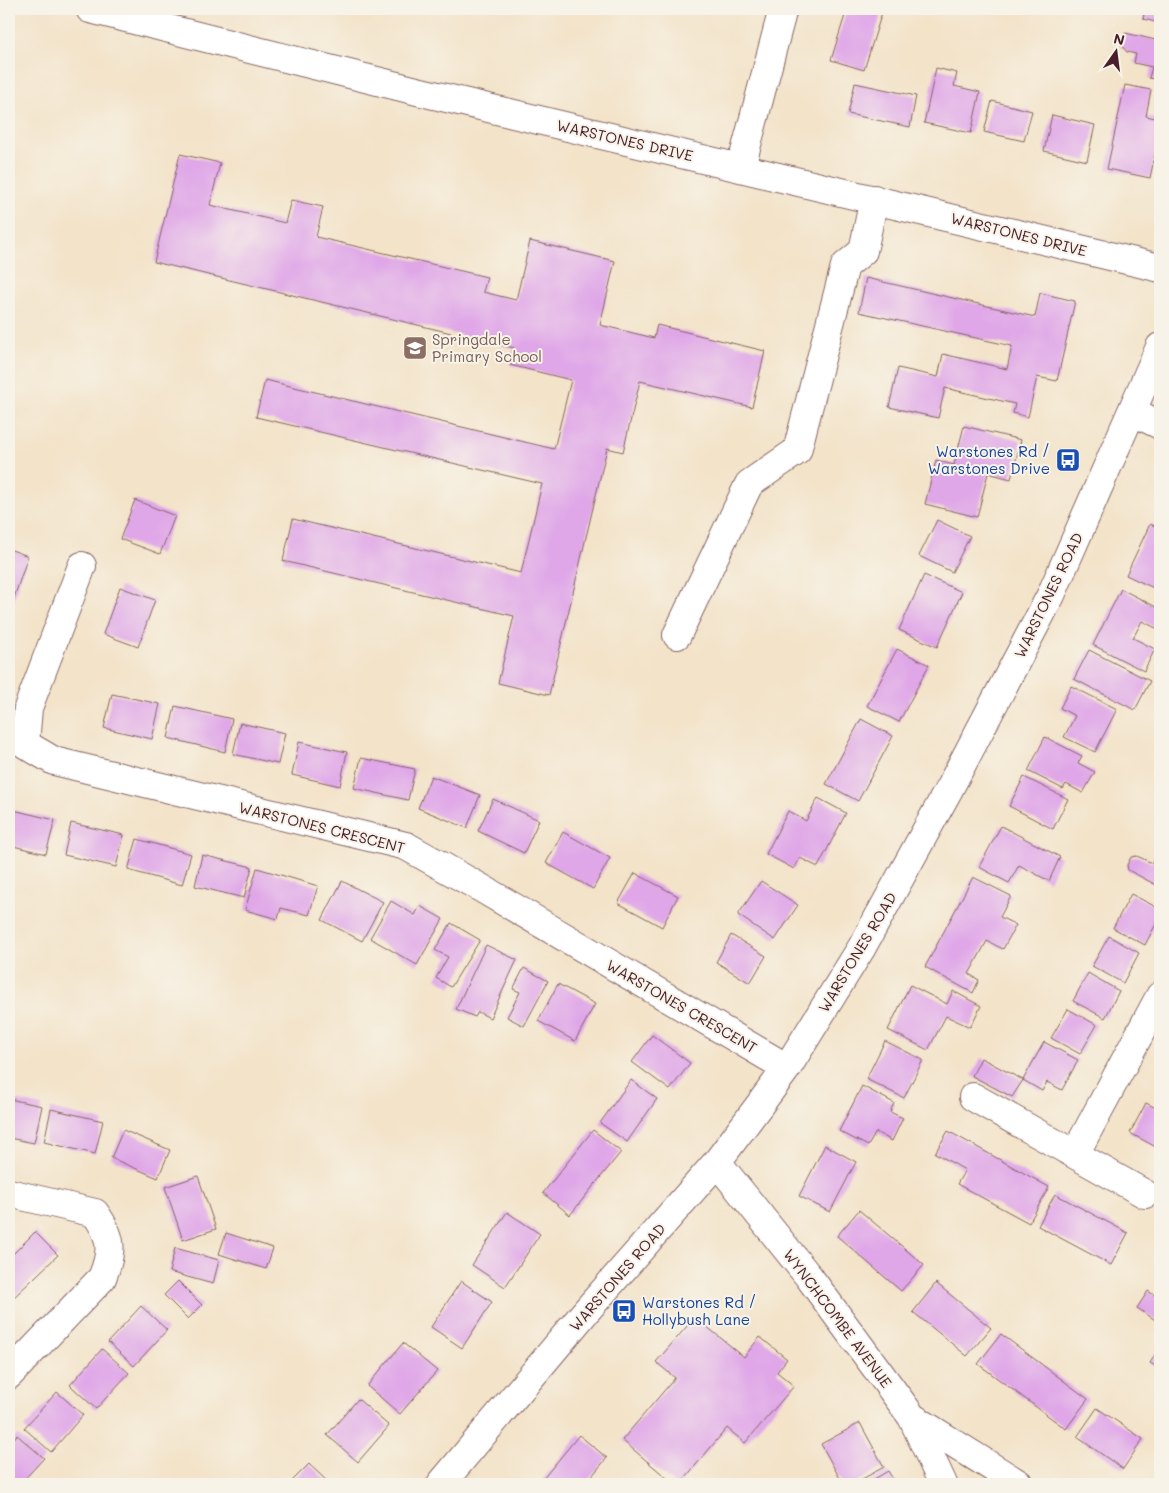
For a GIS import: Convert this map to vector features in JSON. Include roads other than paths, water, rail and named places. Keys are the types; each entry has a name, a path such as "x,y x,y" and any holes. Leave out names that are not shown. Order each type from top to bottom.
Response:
{"street":[{"name":"WARSTONES DRIVE","path":"90,9 417,91 1160,268"},
{"path":"741,167 783,9"},
{"path":"677,635 749,484 797,451 846,266 863,250 874,199"},
{"name":"WARSTONES ROAD","path":"444,1483 586,1310 717,1162 787,1068 862,947 968,754 1051,595 1160,347"},
{"path":"1133,412 1160,425"},
{"name":"WARSTONES CRESCENT","path":"82,566 28,708 17,748 54,761 406,846 787,1068"},
{"path":"1075,1154 1160,996"},
{"path":"973,1097 1144,1194"},
{"name":"WYNCHCOMBE AVENUE","path":"717,1162 809,1277 912,1418 943,1484"},
{"path":"9,1193 96,1213 109,1235 110,1258 102,1278 9,1375"},
{"path":"912,1418 1019,1484"}],"place":[{"name":"Springdale Primary School","path":"415,348"},
{"name":"Warstones Rd / Warstones Drive","path":"1068,460"},
{"name":"Warstones Rd / Hollybush Lane","path":"624,1311"}]}
